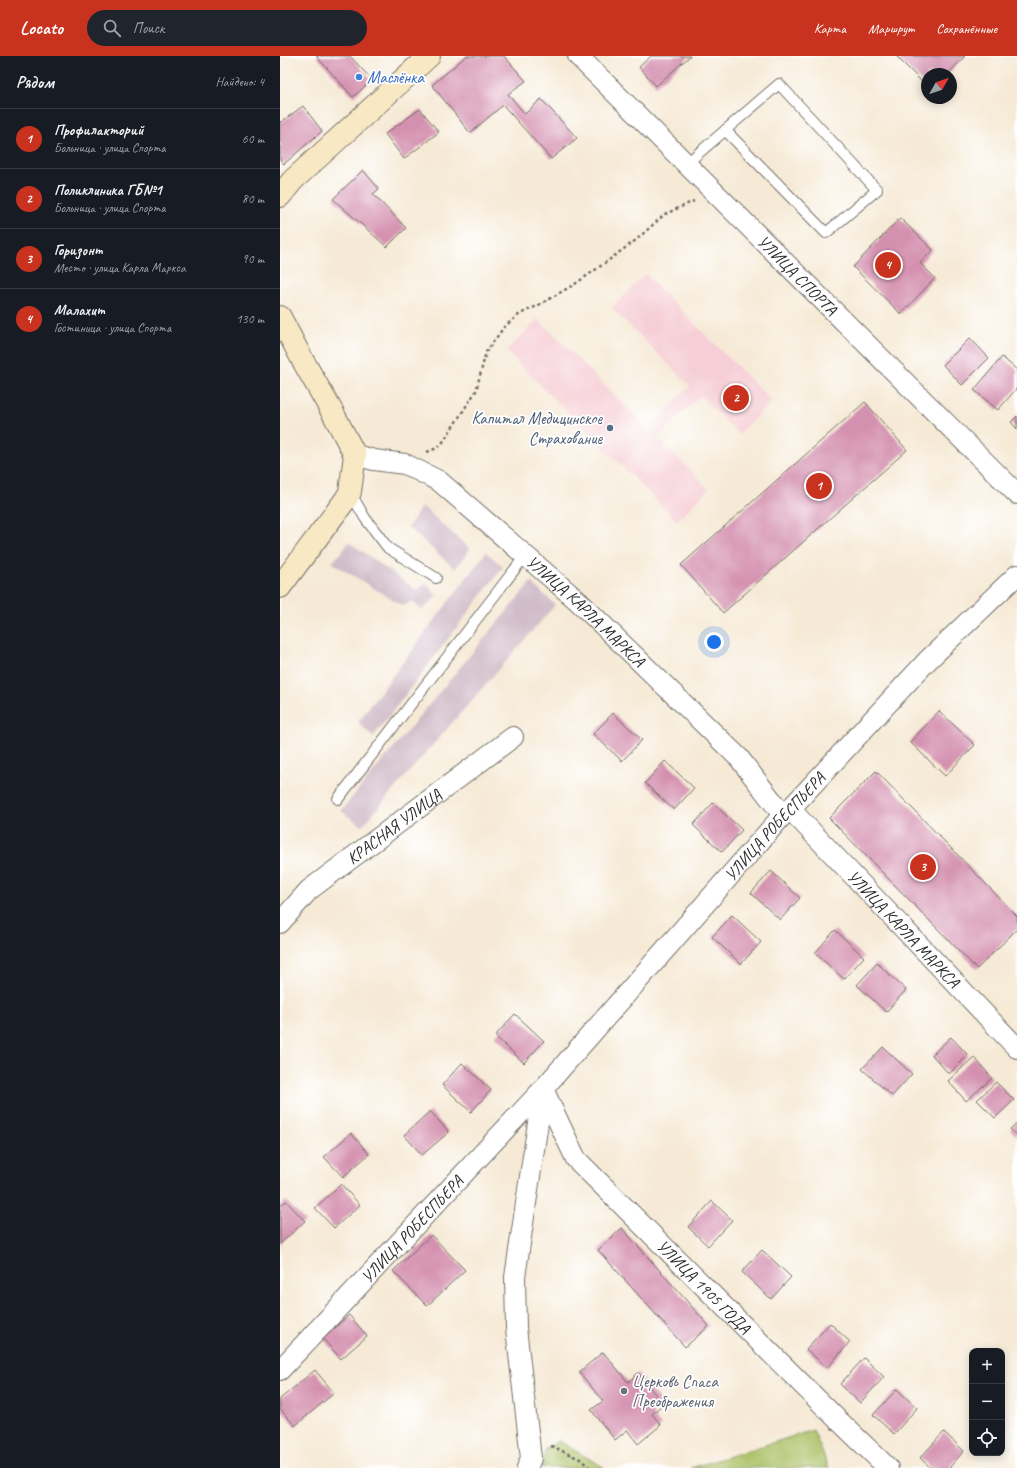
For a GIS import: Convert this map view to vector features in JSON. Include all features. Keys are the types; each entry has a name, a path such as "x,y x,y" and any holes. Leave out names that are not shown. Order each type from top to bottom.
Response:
{"main road":[{"path":"280,196 293,180 429,56"},
{"path":"280,317 355,455 350,492 280,587"}],"street":[{"name":"УЛИЦА СПОРТА","path":"578,56 1017,494"},
{"name":"УЛИЦА КАРЛА МАРКСА","path":"355,455 374,460 405,464 438,481 578,601 739,758 787,812 1017,1048"},
{"name":"УЛИЦА РОБЕСПЬЕРА","path":"280,1370 543,1089 787,812 927,661 1017,575"},
{"name":"КРАСНАЯ УЛИЦА","path":"280,923 309,890 513,737"},
{"path":"527,1468 530,1458 516,1328 516,1277 543,1089"},
{"name":"УЛИЦА 1905 ГОДА","path":"543,1089 576,1159 888,1468"}],"lane":[{"path":"686,164 780,84 877,190 826,233 726,130"},
{"path":"350,492 365,518 388,548 436,578"},
{"path":"338,798 526,556"}],"path":[{"path":"405,464 416,457 437,448 443,442 476,391 486,352 504,327 520,314 538,306 569,288 592,272 636,240 665,214 699,199"},
{"path":"528,1437 571,1454 580,1459 590,1468"}],"shaded area":[{"path":"645,274 772,401 739,434 700,396 658,438 709,489 677,521 506,351 538,319 648,429 690,386 612,308"},
{"path":"422,506 470,549 455,569 408,527"},
{"path":"349,542 416,590 426,583 437,596 422,610 412,601 403,606 332,563"},
{"path":"486,552 503,567 373,737 358,722"},
{"path":"531,582 555,605 362,826 341,811"}],"green space":[{"path":"813,1430 829,1468 691,1468"},
{"path":"559,1441 605,1468 541,1468 546,1448"}],"building":[{"path":"316,56 350,56 372,80 353,97"},
{"path":"466,56 504,56 526,81 508,94 525,114 541,99 577,138 551,159 503,105 470,133 432,85"},
{"path":"651,56 690,56 656,86 639,67"},
{"path":"965,56 954,68 921,68 921,81 897,57"},
{"path":"303,106 322,131 284,164 280,160 280,121 281,122"},
{"path":"420,109 439,132 404,159 385,134"},
{"path":"363,170 379,189 373,194 406,228 387,247 333,199"},
{"path":"900,218 933,250 920,263 935,278 901,314 853,267"},
{"path":"970,338 989,358 962,385 943,365"},
{"path":"1002,357 1017,370 1017,388 998,410 974,390"},
{"path":"865,402 907,450 723,613 681,565"},
{"path":"1017,416 1017,429 1011,422"},
{"path":"939,711 975,745 945,776 910,742"},
{"path":"613,713 642,740 622,761 593,734"},
{"path":"665,761 694,788 674,810 645,783"},
{"path":"876,771 1017,916 1017,929 977,969 829,818"},
{"path":"713,803 742,830 722,852 693,825"},
{"path":"771,871 800,898 780,920 751,893"},
{"path":"732,915 761,942 741,964 712,937"},
{"path":"835,930 864,957 844,979 815,953"},
{"path":"877,963 906,990 886,1012 857,985"},
{"path":"515,1014 544,1041 524,1063 495,1036"},
{"path":"951,1037 968,1055 949,1074 932,1055"},
{"path":"883,1047 912,1074 892,1096 862,1069"},
{"path":"974,1057 992,1078 966,1101 948,1081"},
{"path":"462,1063 491,1090 471,1112 442,1085"},
{"path":"996,1082 1014,1100 995,1118 977,1100"},
{"path":"430,1111 449,1132 422,1155 404,1135"},
{"path":"1017,1123 1017,1136 1010,1129"},
{"path":"351,1133 369,1154 343,1177 324,1157"},
{"path":"341,1184 360,1205 334,1228 315,1208"},
{"path":"286,1201 305,1221 280,1244 280,1206"},
{"path":"712,1201 732,1220 708,1246 688,1227"},
{"path":"622,1228 709,1326 685,1347 598,1250"},
{"path":"431,1235 465,1270 427,1306 393,1271"},
{"path":"762,1250 791,1277 771,1299 742,1272"},
{"path":"349,1315 367,1336 341,1359 323,1339"},
{"path":"830,1323 850,1342 827,1368 806,1349"},
{"name":"Церковь Спаса Преображения","path":"603,1352 628,1382 638,1373 663,1404 652,1414 661,1425 638,1444 627,1430 615,1440 591,1410 603,1401 579,1372"},
{"path":"864,1358 884,1377 860,1403 840,1384"},
{"path":"315,1370 334,1393 295,1426 280,1409 280,1399"},
{"path":"897,1389 917,1408 894,1434 873,1415"},
{"path":"944,1432 964,1451 949,1468 931,1468 920,1458"}],"place":[{"name":"Маслёнка","path":"359,77"},
{"name":"Малахит","path":"888,265"},
{"name":"Поликлиника ГБ№1","path":"736,398"},
{"name":"Капитал Медицинское Страхование","path":"610,428"},
{"name":"Профилакторий","path":"819,486"},
{"name":"Горизонт","path":"923,867"},
{"name":"Церковь Спаса Преображения","path":"624,1391"}]}
